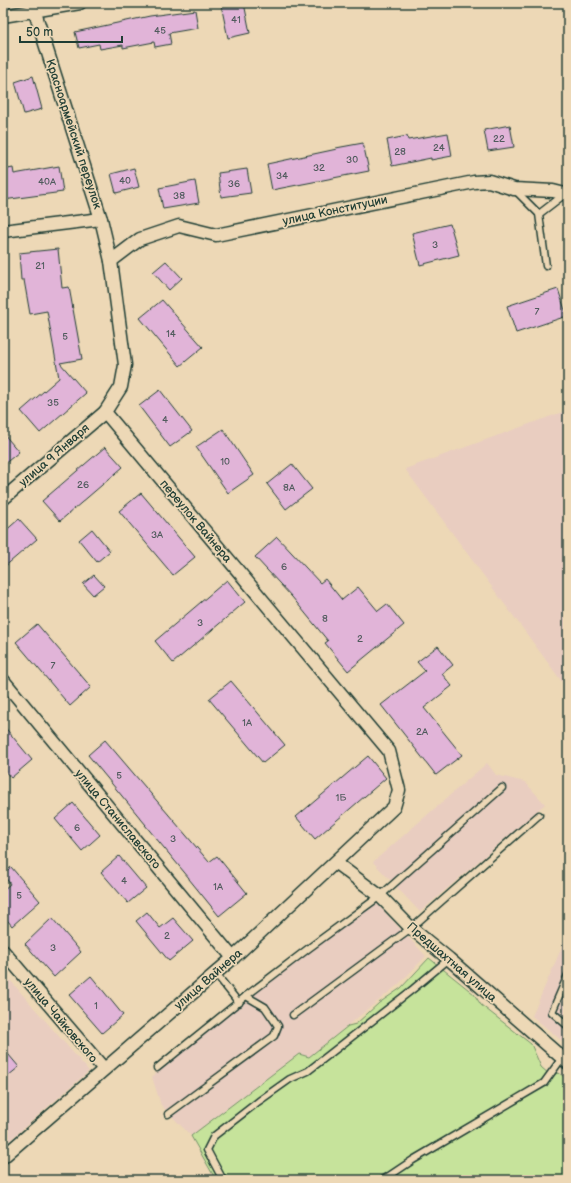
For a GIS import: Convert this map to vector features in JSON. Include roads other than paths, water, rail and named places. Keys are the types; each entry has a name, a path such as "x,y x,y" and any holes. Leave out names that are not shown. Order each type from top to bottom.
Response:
{"street":[{"path":"3,16 33,7 80,3"},
{"name":"Красноармейский переулок","path":"33,7 101,220"},
{"name":"улица Конституции","path":"111,261 140,238 179,226 216,235 474,182 488,181 514,189 553,191 567,194"},
{"path":"3,231 101,220 111,261 125,365 120,387 105,412"},
{"name":"улица 9 Января","path":"3,499 105,412"},
{"name":"переулок Вайнера","path":"105,412 389,751 399,790"},
{"name":"улица Станиславского","path":"3,680 233,958"},
{"name":"улица Вайнера","path":"3,1157 216,974 394,808 399,790"},
{"name":"Предшахтная улица","path":"336,862 380,896 411,928 565,1060"},
{"name":"улица Чайковского","path":"3,952 104,1069"}],"lane":[{"path":"514,189 539,214 546,266"},
{"path":"539,214 567,194"},
{"path":"157,1068 210,1024 308,948 380,896 502,788"},
{"path":"293,1015 411,928 539,815"},
{"path":"223,1180 207,1150 214,1136 290,1079 308,1071 414,990 449,959"},
{"path":"216,974 239,1003"},
{"path":"568,975 552,1012 568,1026"},
{"path":"168,1114 274,1036 278,1026 265,1007 246,996"},
{"path":"383,1180 413,1160 544,1083 565,1060"}]}
